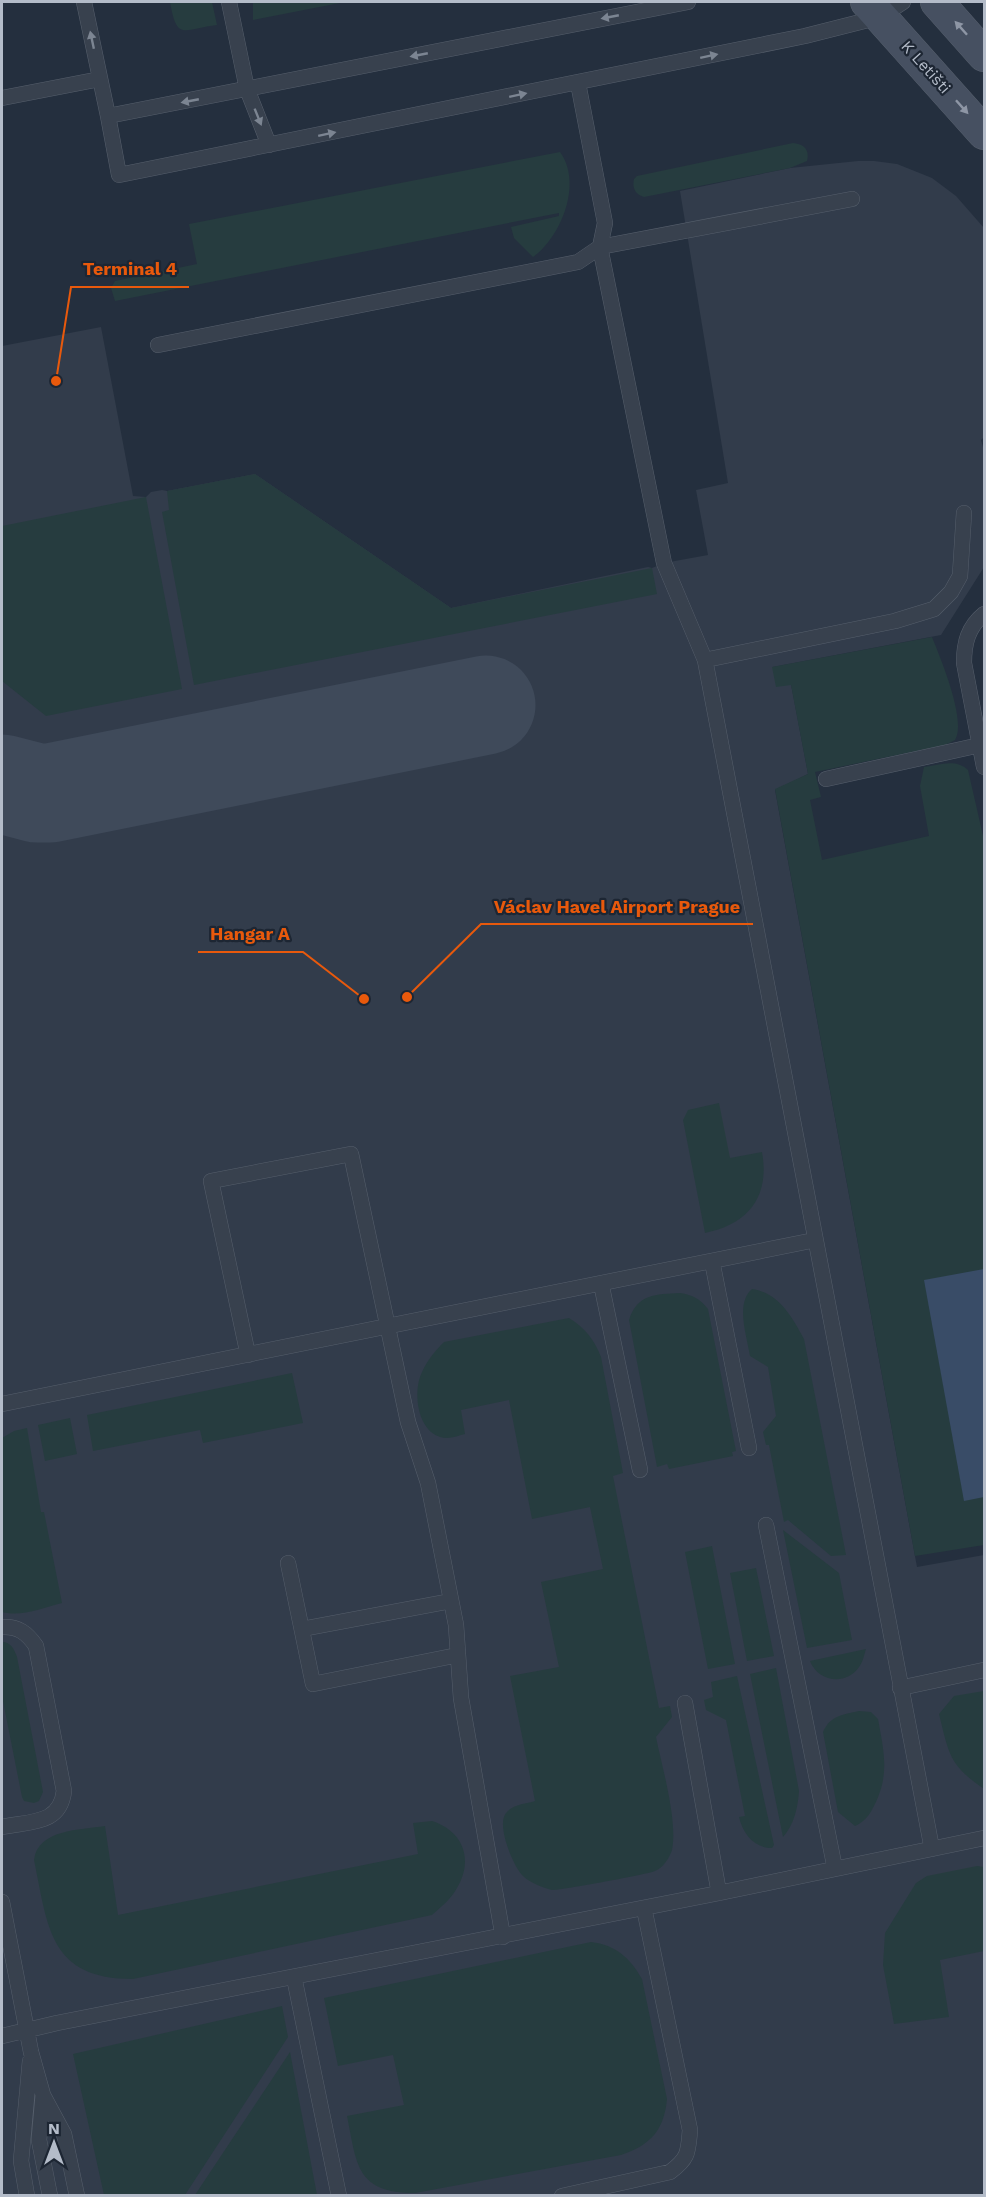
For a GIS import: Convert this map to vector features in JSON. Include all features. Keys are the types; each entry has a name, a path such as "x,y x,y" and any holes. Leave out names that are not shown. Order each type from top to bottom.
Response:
{"main road":[{"path":"937,2 984,56"},
{"name":"K Letišti","path":"883,7 984,133"}],"lane":[{"path":"84,2 119,175 805,36 883,7"},
{"path":"229,2 247,89 269,145"},
{"path":"235,25 242,2"},
{"path":"108,116 688,2"},
{"path":"2,98 100,79"},
{"path":"578,83 605,223 600,247 664,564 705,660 932,1849"},
{"path":"158,345 578,262 600,247 852,199"},
{"path":"705,660 895,621 934,609 951,592 960,576 964,513"},
{"path":"984,614 967,635 964,648 964,663 984,766"},
{"path":"826,779 980,745"},
{"path":"248,1355 212,1181 351,1154 408,1422 428,1483 452,1601 461,1698 502,1937"},
{"path":"2,1404 815,1240"},
{"path":"712,1261 749,1448"},
{"path":"601,1283 640,1470"},
{"path":"766,1525 835,1869"},
{"path":"288,1563 313,1684 458,1655"},
{"path":"302,1629 452,1601"},
{"path":"2,1627 17,1628 28,1634 36,1646 64,1791 63,1802 51,1817 2,1827"},
{"path":"900,1688 984,1670"},
{"path":"685,1703 719,1893"},
{"path":"2,2036 984,1838"},
{"path":"2,1902 31,2052 44,2096 64,2134 77,2196"},
{"path":"562,2196 670,2172 683,2162 688,2146 690,2130 644,1908"},
{"path":"294,1977 339,2196"},
{"path":"27,2196 21,2161 31,2052"},
{"path":"44,2096 39,2140 50,2196"}],"shaded area":[{"path":"858,161 897,164 932,178 956,196 984,228 984,437 981,440 984,451 984,567 941,635 773,667 791,684 808,774 775,790 917,1567 984,1555 984,2195 2,2196 2,346 101,327 133,496 146,497 151,492 255,474 451,608 652,568 664,563 708,555 696,490 728,483 680,191 790,168"}],"green space":[{"path":"170,2 212,2 217,25 183,30 176,23"},
{"path":"253,2 345,2 253,20"},
{"path":"793,143 805,148 808,157 807,161 790,168 644,197 636,192 633,185 637,176"},
{"path":"560,152 567,165 569,179 566,209 552,237 533,257 514,238 511,227 559,216 559,213 115,301 111,288 115,281 197,264 189,224"},
{"path":"255,474 451,608 652,568 657,594 194,685 162,512 169,510 167,491"},
{"path":"146,497 182,689 46,716 2,681 2,526"},
{"path":"932,637 955,704 958,731 955,740 945,745 815,772 821,797 810,800 822,860 929,836 920,786 924,767 947,763 958,764 968,770 984,840 984,1545 915,1556 775,789 808,774 791,685 776,687 772,667"},
{"path":"719,1103 730,1158 762,1152 763,1182 753,1206 744,1215 734,1223 705,1233 683,1120 688,1110"},
{"path":"752,1289 770,1295 784,1307 804,1339 846,1555 831,1556 788,1520 784,1522 769,1445 766,1445 763,1432 776,1416 768,1367 750,1356 744,1321 744,1303"},
{"path":"680,1293 696,1298 708,1309 736,1451 732,1452 733,1456 669,1469 667,1464 657,1467 629,1320 642,1300 655,1295"},
{"path":"569,1318 588,1334 601,1357 623,1473 613,1476 659,1708 670,1706 672,1717 656,1737 668,1794 673,1838 670,1856 658,1870 552,1890 523,1876 511,1855 504,1836 503,1819 506,1813 516,1806 535,1801 510,1676 559,1667 541,1582 603,1569 590,1507 532,1519 509,1400 461,1410 465,1434 447,1438 438,1436 424,1424 417,1395 424,1367 444,1342"},
{"path":"292,1373 303,1423 203,1443 200,1430 93,1451 87,1415"},
{"path":"70,1418 77,1454 45,1461 38,1425"},
{"path":"27,1428 41,1512 44,1512 62,1603 32,1611 9,1613 2,1612 2,1438 14,1431"},
{"path":"783,1530 839,1573 852,1640 807,1648"},
{"path":"712,1546 735,1664 708,1669 685,1552"},
{"path":"756,1568 774,1656 747,1661 730,1573"},
{"path":"2,1642 10,1645 17,1657 43,1792 39,1801 34,1803 24,1801 22,1797 2,1696"},
{"path":"866,1649 859,1667 847,1677 840,1679 826,1677 819,1673 810,1661"},
{"path":"776,1668 799,1791 795,1816 783,1837 750,1674"},
{"path":"737,1676 774,1845 772,1848 755,1843 743,1829 739,1817 745,1816 726,1720 706,1710 704,1700 713,1697 711,1682"},
{"path":"984,1691 984,1789 972,1781 952,1758 939,1714 954,1696"},
{"path":"859,1711 871,1712 878,1719 884,1774 874,1806 866,1818 855,1826 838,1812 823,1732 833,1719"},
{"path":"432,1821 443,1826 458,1839 465,1857 465,1867 457,1888 432,1915 133,1979 105,1977 84,1970 68,1959 57,1945 49,1927 34,1860 43,1842 52,1837 73,1830 105,1826 118,1915 418,1854 413,1823"},
{"path":"977,1866 984,1867 984,1951 940,1960 949,2017 894,2024 883,1965 885,1933 916,1883 927,1876"},
{"path":"591,1942 615,1949 627,1959 642,1979 667,2099 663,2119 654,2135 640,2146 621,2155 415,2193 396,2192 370,2182 357,2162 347,2116 404,2105 393,2055 338,2066 324,1998"},
{"path":"282,2006 288,2037 185,2195 104,2195 73,2054"},
{"path":"290,2052 317,2195 195,2195"}],"water":[{"path":"984,1269 984,1497 964,1501 924,1280"}],"taxiway":[{"path":"2,784 37,793 50,793 486,705"}],"place":[{"name":"Terminal 4","path":"56,381"},
{"name":"Václav Havel Airport Prague","path":"407,997"},
{"name":"Hangar A","path":"364,999"}]}
